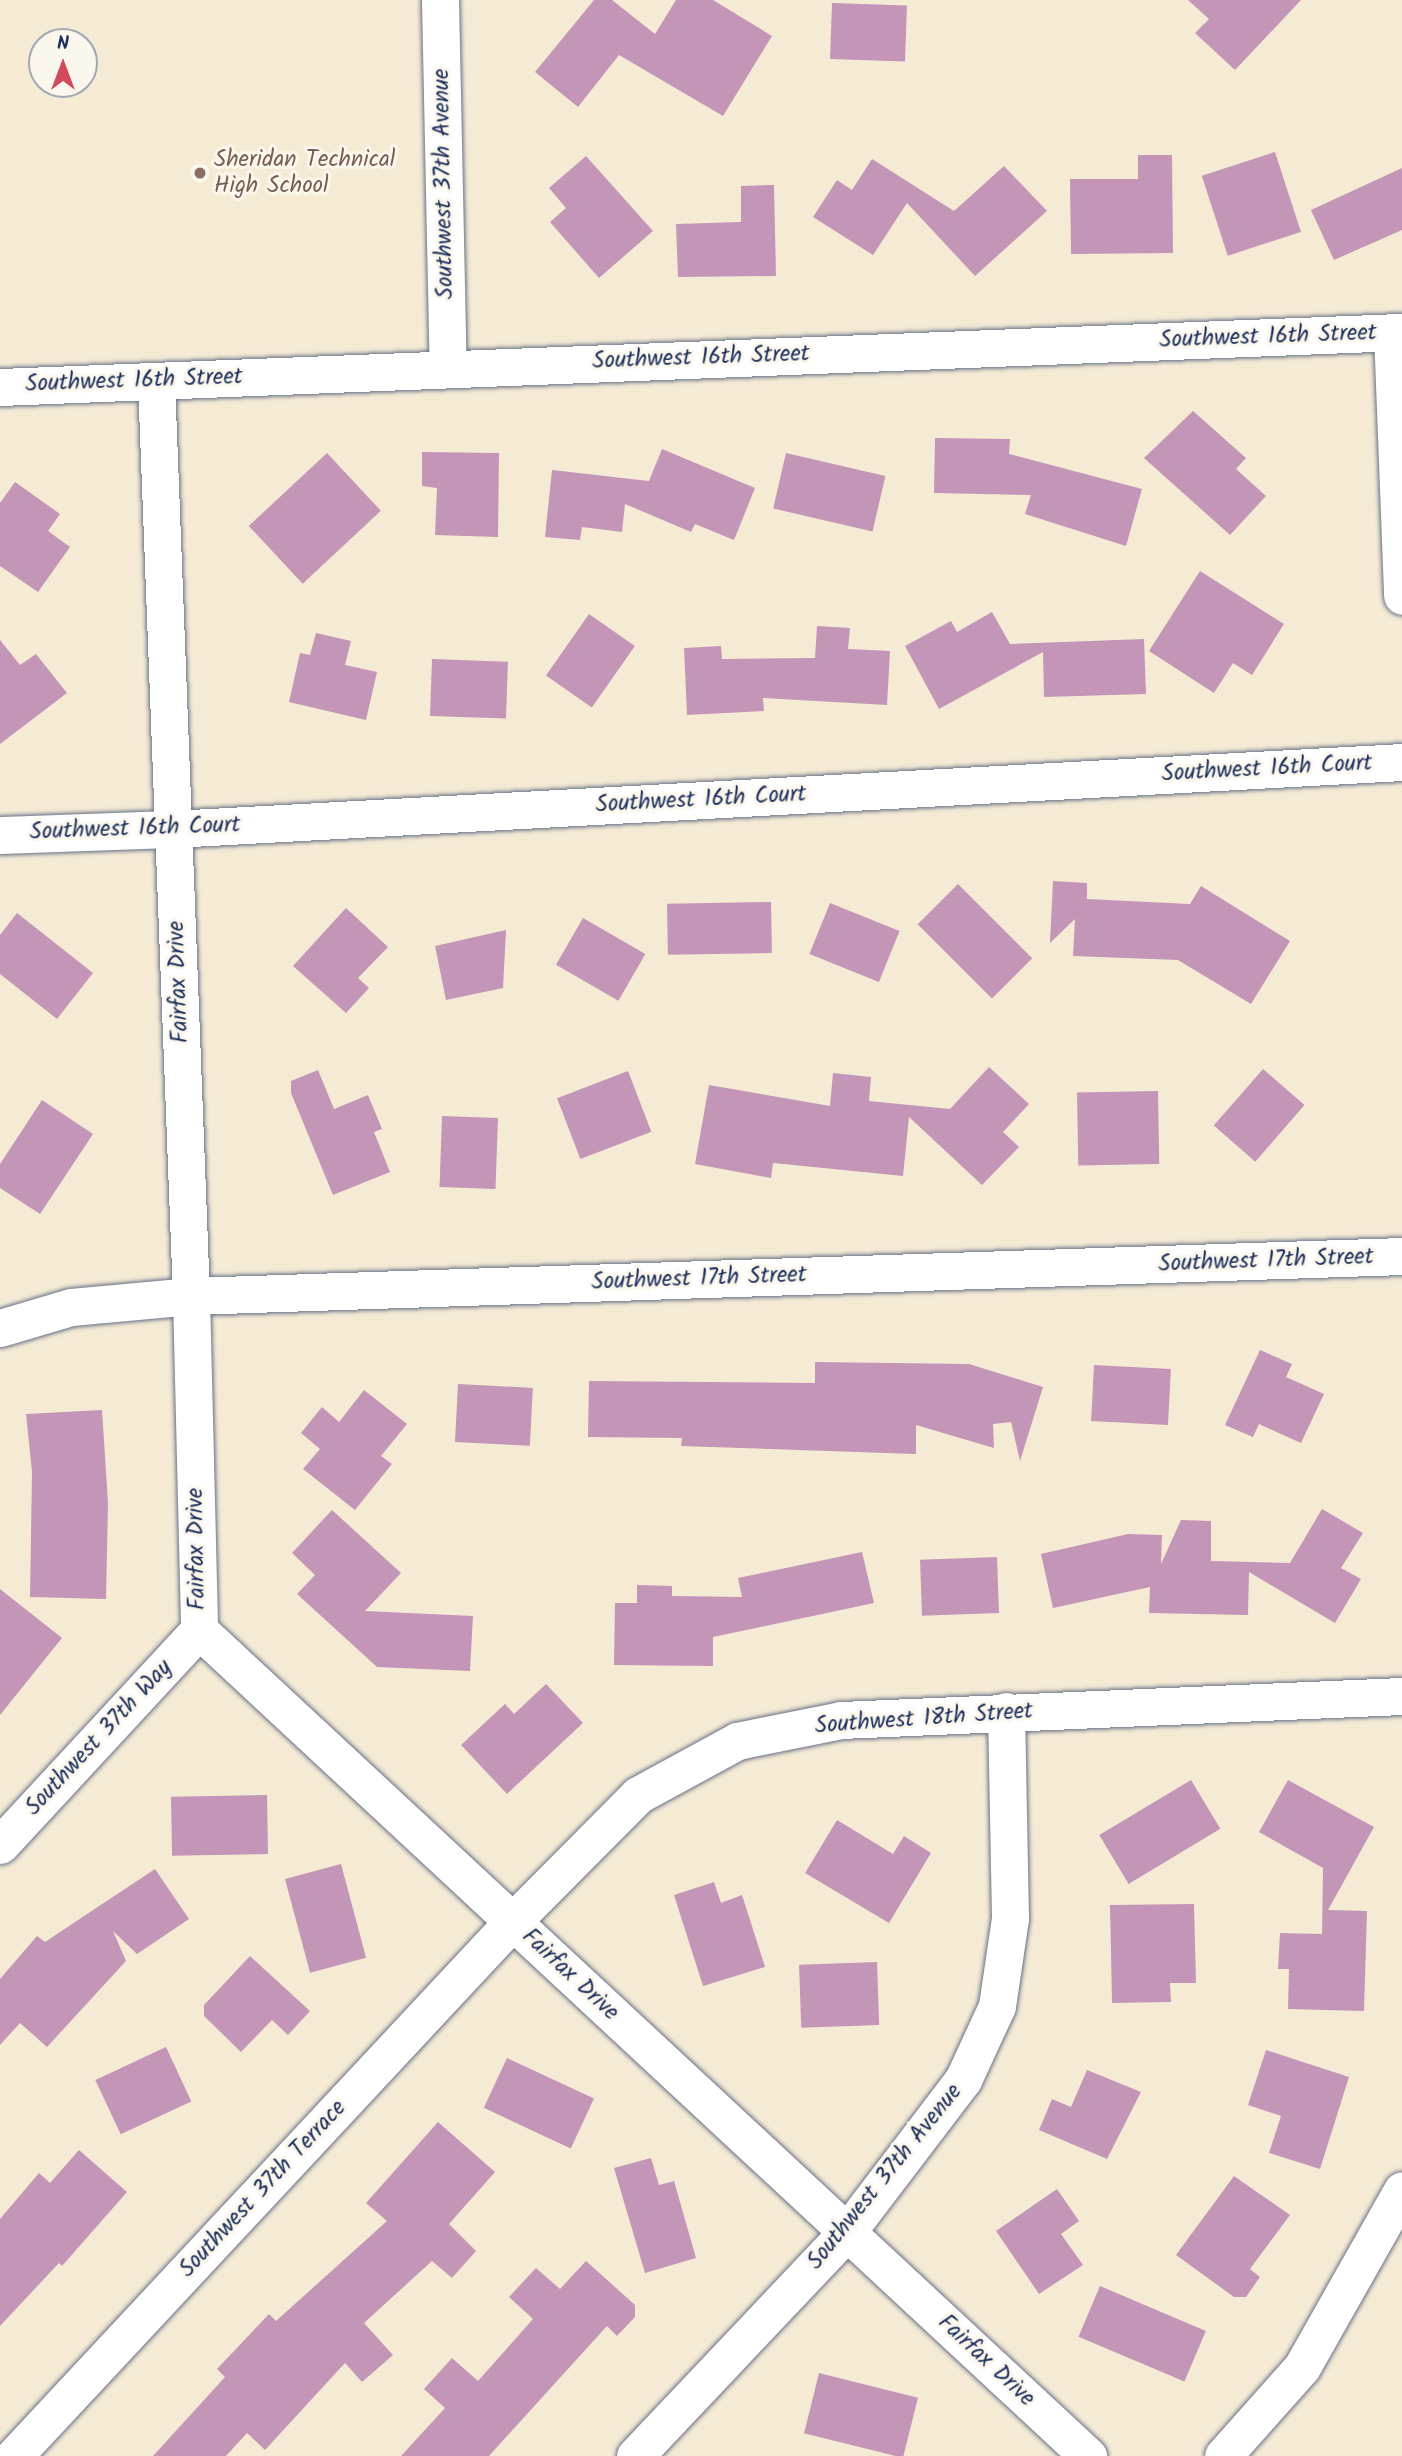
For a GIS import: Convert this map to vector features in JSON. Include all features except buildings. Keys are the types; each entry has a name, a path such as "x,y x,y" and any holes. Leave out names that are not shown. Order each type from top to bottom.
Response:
{"street":[{"name":"Southwest 37th Avenue","path":"440,0 448,368"},
{"name":"Southwest 16th Street","path":"0,387 1397,332"},
{"path":"1397,332 1402,596"},
{"name":"Fairfax Drive","path":"156,382 191,1296 199,1630 1088,2456"},
{"name":"Southwest 16th Court","path":"0,835 173,829 1402,762"},
{"name":"Southwest 17th Street","path":"0,1328 71,1307 191,1296 1402,1256"},
{"name":"Southwest 37th Way","path":"0,1845 199,1630"},
{"name":"Southwest 18th Street","path":"513,1921 638,1795 737,1741 841,1720 1402,1696"},
{"name":"Southwest 37th Avenue","path":"635,2456 847,2232 963,2080 997,2006 1010,1918 1006,1711"},
{"name":"Southwest 37th Terrace","path":"14,2456 513,1921"},
{"path":"1223,2456 1302,2367 1402,2190"}],"place":[{"name":"Sheridan Technical High School","path":"200,173"}]}
